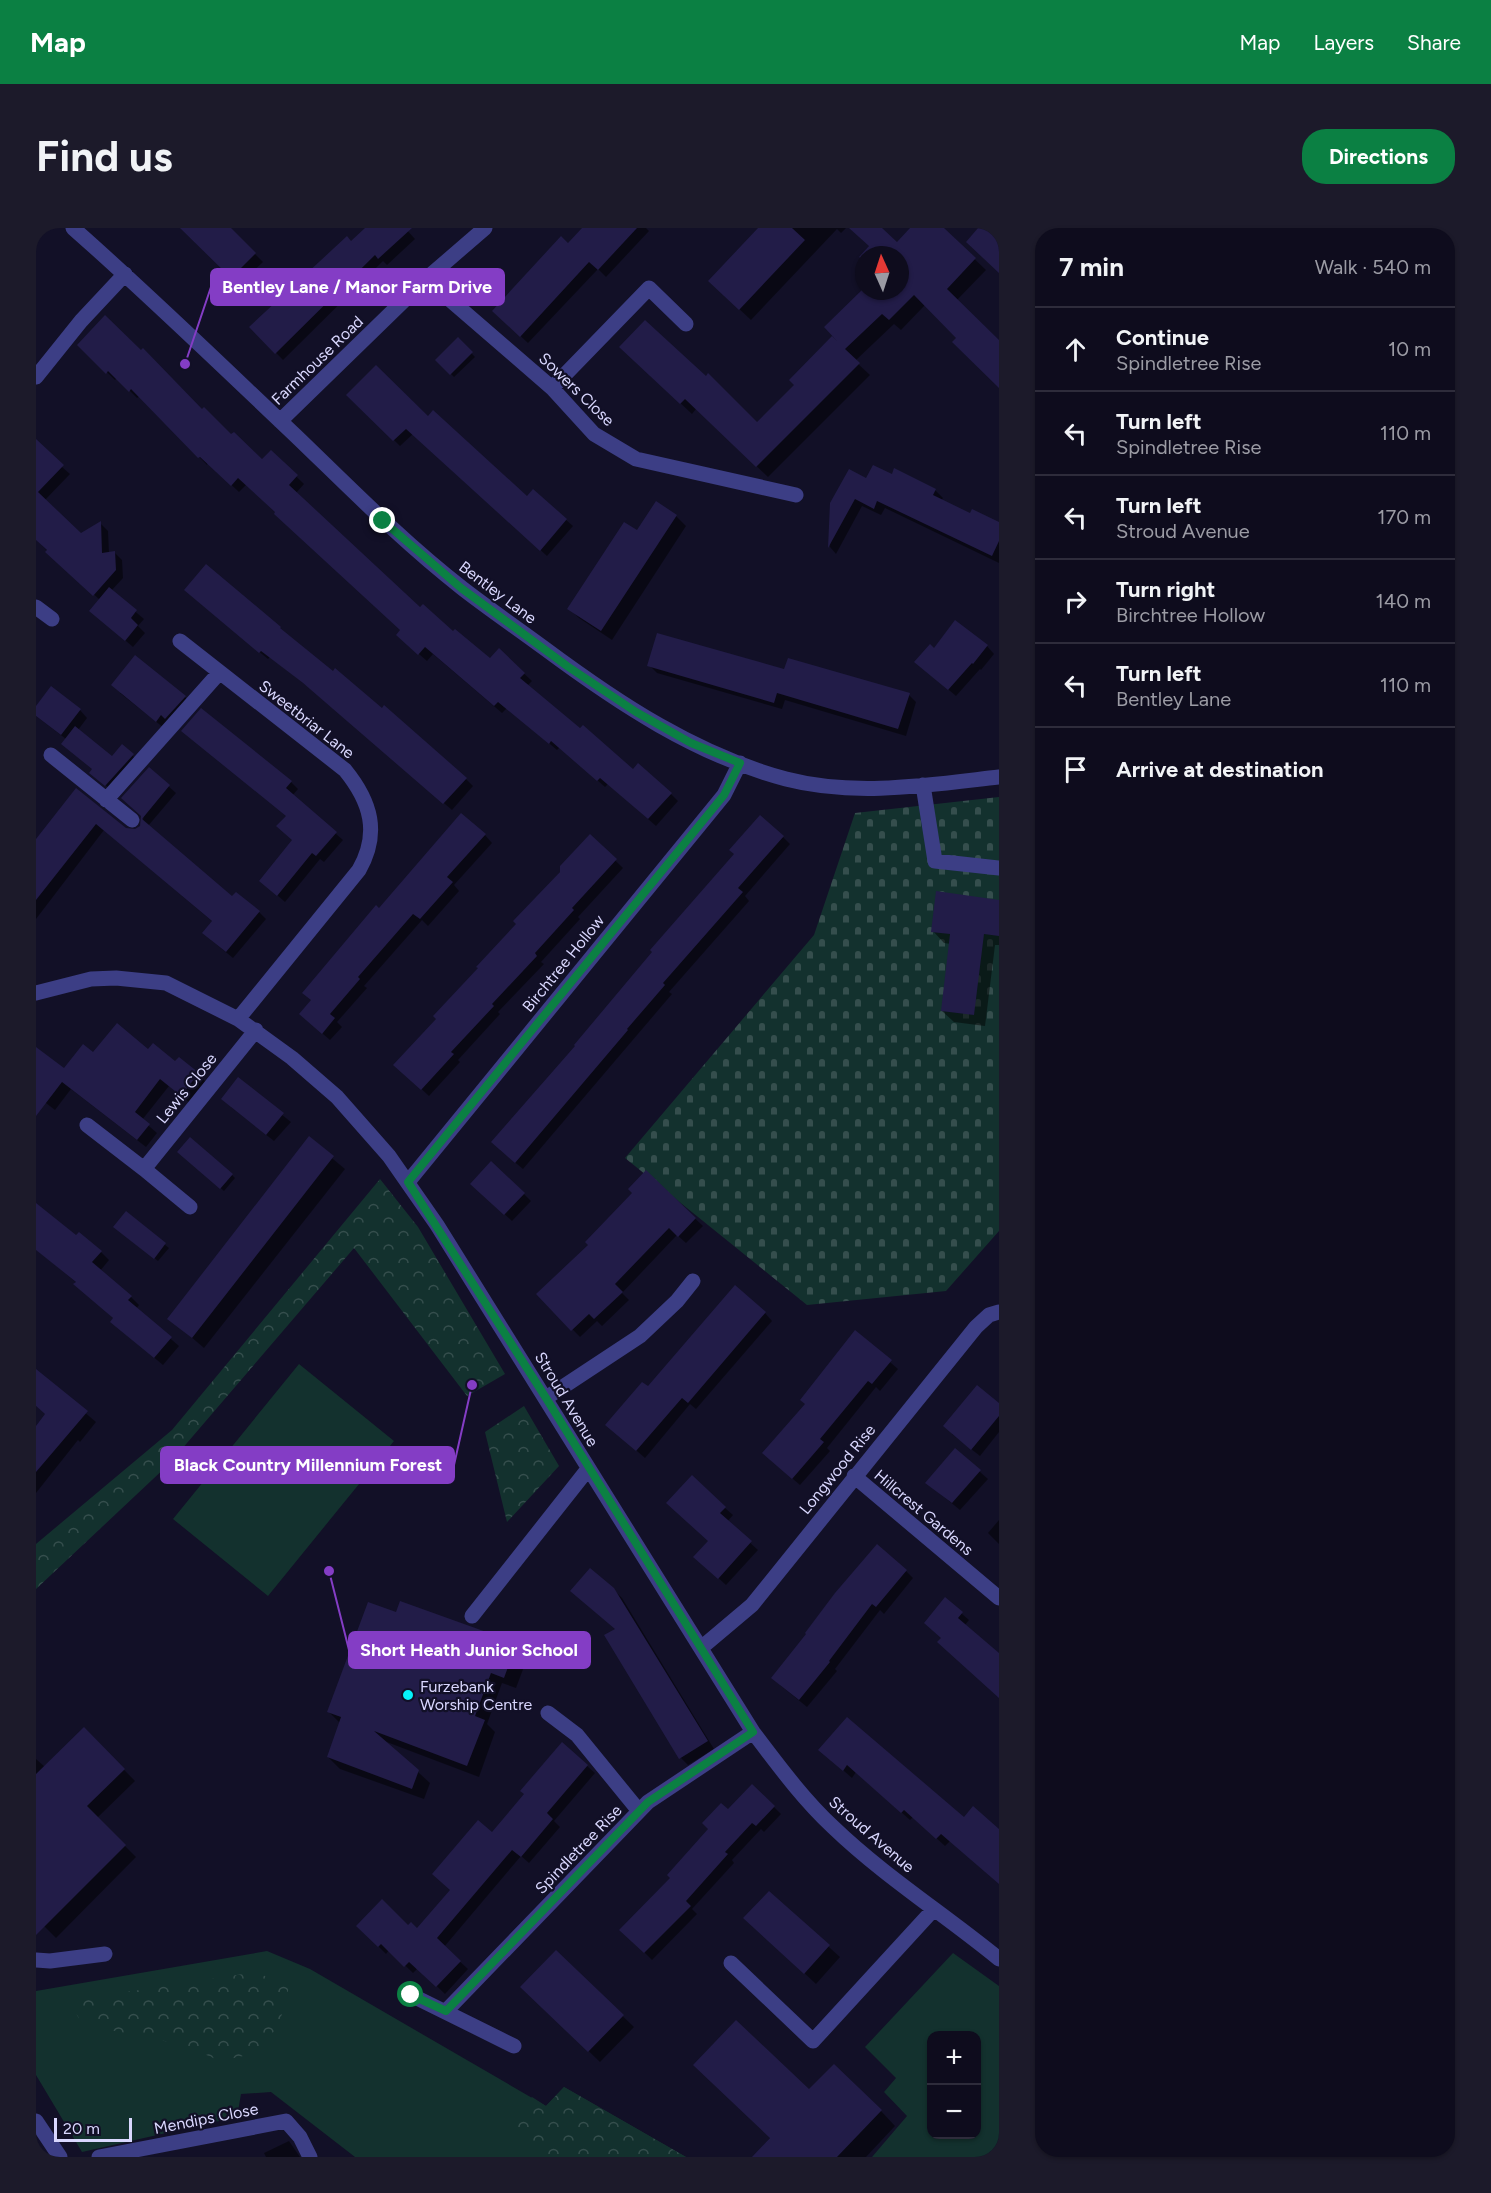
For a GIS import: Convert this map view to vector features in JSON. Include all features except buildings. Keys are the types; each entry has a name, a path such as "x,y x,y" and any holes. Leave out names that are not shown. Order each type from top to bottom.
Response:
{"street":[{"name":"Bentley Lane","path":"73,228 125,274 383,521 461,588 567,666 636,712 691,743 740,763 787,779 837,788 923,786 999,777"},
{"name":"Farmhouse Road","path":"280,421 426,279 485,228"},
{"path":"36,377 81,321 125,274"},
{"name":"Sowers Close","path":"426,279 552,388 594,434 636,459 796,495"},
{"path":"552,388 649,288 686,324"},
{"path":"36,607 52,620"},
{"name":"Sweetbriar Lane","path":"180,641 345,770 367,803 371,820 369,848 359,870 238,1019"},
{"path":"106,800 219,673"},
{"path":"51,755 132,820"},
{"name":"Birchtree Hollow","path":"408,1182 724,795 740,763"},
{"path":"923,786 935,861 999,868"},
{"name":"Stroud Avenue","path":"36,993 91,979 116,978 166,983 256,1030 337,1097 370,1132 408,1182 546,1398 753,1732 795,1786 832,1827 877,1866 999,1959"},
{"name":"Lewis Close","path":"144,1169 256,1030"},
{"path":"87,1125 190,1207"},
{"path":"546,1398 640,1336 677,1301 693,1281"},
{"name":"Longwood Rise","path":"701,1648 753,1605 854,1476 976,1327 989,1315 999,1312"},
{"path":"472,1616 588,1469"},
{"name":"Hillcrest Gardens","path":"854,1476 999,1598"},
{"path":"548,1713 577,1735 639,1811"},
{"name":"Spindletree Rise","path":"446,2011 639,1811 670,1786 753,1732"},
{"path":"731,1963 813,2041 934,1909"},
{"path":"36,1960 50,1961 105,1954"},
{"path":"411,1995 514,2046"},
{"path":"36,2121 60,2157"},
{"name":"Mendips Close","path":"99,2157 286,2121 300,2137 310,2157"}],"green space":[{"path":"999,797 999,1231 946,1291 807,1305 625,1158 814,935 855,813"},
{"path":"380,1179 418,1227 505,1374 467,1396 354,1248 169,1464 36,1589 36,1544 172,1430"},
{"path":"299,1364 394,1441 268,1596 173,1519"},
{"path":"524,1406 559,1466 507,1522 485,1432"},
{"path":"267,1951 310,1969 546,2106 564,2087 686,2157 355,2157 271,2092 241,2094 237,2117 82,2152 36,2075 36,1991"},
{"path":"953,1953 999,1986 999,2157 872,2157 907,2116 884,2092 896,2078 865,2047"},
{"path":"256,1972 289,1987 279,2025 257,2053 220,2061 184,2045 105,2029 80,2020 68,2001"},
{"path":"564,2087 686,2157 540,2157 515,2136 511,2118 532,2097 546,2106"}],"place":[{"name":"Bentley Lane / Manor Farm Drive","path":"185,364"},
{"name":"Black Country Millennium Forest","path":"472,1385"},
{"name":"Short Heath Junior School","path":"329,1571"},
{"name":"Furzebank Worship Centre","path":"408,1695"}],"route":[{"path":"383,521 461,588 567,666 636,712 691,743 740,763 724,795 408,1182 546,1398 753,1732 648,1802 446,2011 411,1995"}]}
